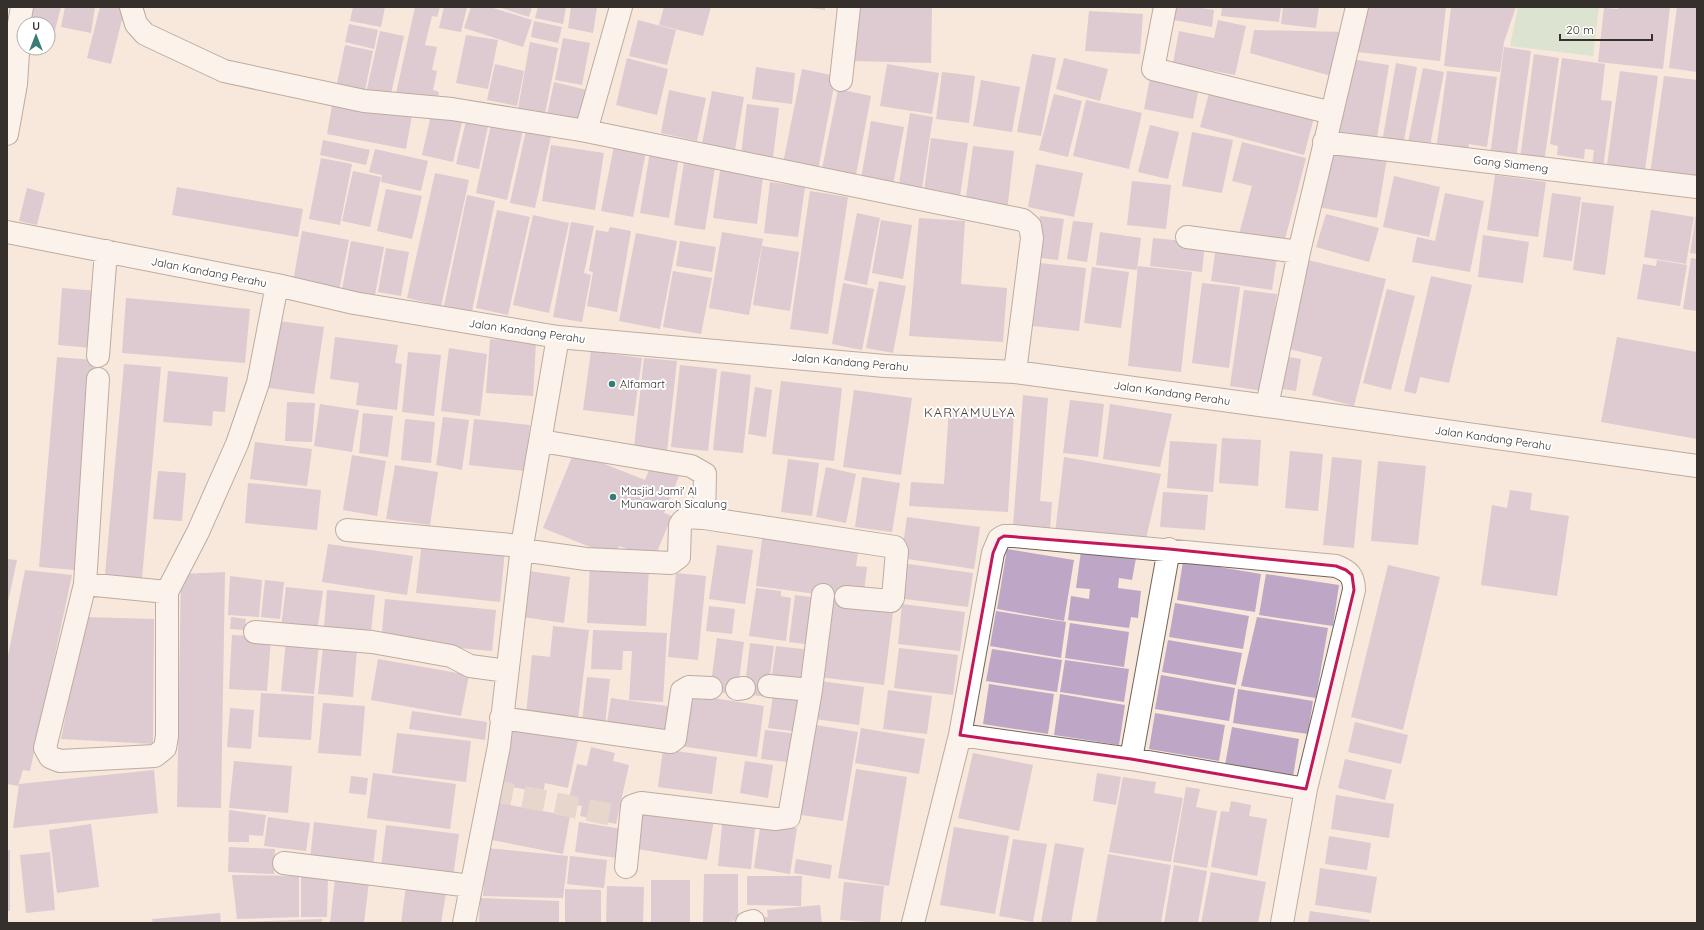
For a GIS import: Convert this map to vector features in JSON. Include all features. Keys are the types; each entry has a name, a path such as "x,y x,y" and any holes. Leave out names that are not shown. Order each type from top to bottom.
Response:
{"street":[{"path":"7,134 18,73 18,53 16,41 22,7"},
{"path":"131,7 136,24 145,34 224,71 364,101 452,109 586,131 1023,220 1030,226 1032,238 1015,372"},
{"path":"586,131 621,7"},
{"path":"841,80 849,7"},
{"path":"1165,7 1153,69 1332,113"},
{"path":"1267,406 1299,252 1357,7"},
{"name":"Gang Siameng","path":"1324,142 1697,187"},
{"name":"Jalan Kandang Perahu","path":"7,232 276,285 354,303 558,337 885,366 1015,372 1697,466"},
{"path":"1187,237 1299,252"},
{"path":"98,356 106,251"},
{"path":"98,379 84,584 45,748 50,757 60,761 155,756 165,748 167,736 167,592 198,532 237,444 258,383 276,285"},
{"path":"464,923 499,746 501,718 522,548 558,337"},
{"path":"541,441 691,466 705,474 704,518"},
{"path":"347,530 522,548 586,559 671,562 680,557 680,525 682,521 687,518 704,518 895,547 897,551 893,598 891,601 846,597"},
{"path":"913,923 960,735 992,553 999,539 1004,536 1169,549 1336,566 1346,570 1352,575 1354,590 1306,789 1282,923"},
{"path":"1131,759 1169,549"},
{"path":"84,584 167,592"},
{"path":"626,868 632,806 636,804 641,803 775,819 789,817 811,690 823,595"},
{"path":"255,632 372,642 451,656 470,666 507,671"},
{"path":"769,686 811,690"},
{"path":"501,718 671,742 675,739 682,691 689,687 711,688"},
{"path":"960,735 1131,759 1306,789"},
{"path":"284,863 471,886"}],"highlighted area":[{"path":"1004,536 1169,549 1336,566 1346,570 1352,575 1354,590 1306,789 1131,759 960,735 993,553 999,539"}],"green space":[{"path":"1518,7 1599,7 1593,56 1510,46"}],"building":[{"path":"27,7 61,7 56,26 56,16 25,16"},
{"path":"65,7 95,7 91,33 61,27"},
{"path":"100,7 125,7 111,64 87,58"},
{"path":"353,7 385,7 381,27 350,21"},
{"path":"415,7 440,7 437,17 432,16 425,45 437,47 432,70 437,71 433,90 439,92 436,106 395,98"},
{"path":"444,7 467,7 461,32 439,28"},
{"path":"471,7 490,7 532,20 523,47 464,28"},
{"path":"498,7 532,7 529,17"},
{"path":"538,7 566,7 563,24 535,18"},
{"path":"571,7 597,7 593,33 568,28"},
{"path":"664,7 711,7 703,36 659,25"},
{"path":"803,7 825,7 825,10"},
{"path":"854,7 932,7 931,63 853,61"},
{"path":"1171,7 1196,7 1214,10 1212,27 1168,19"},
{"path":"1222,7 1281,7 1279,22 1221,16"},
{"path":"1283,7 1319,7 1316,28 1281,24"},
{"path":"1368,7 1446,7 1440,61 1357,52"},
{"path":"1451,7 1516,7 1504,42 1500,72 1444,66"},
{"path":"1618,7 1670,7 1663,69 1598,62 1604,8 1618,9"},
{"path":"1677,7 1697,7 1697,72 1669,68"},
{"path":"1089,11 1143,14 1140,54 1085,51"},
{"path":"638,20 676,30 667,65 629,56"},
{"path":"1218,20 1246,26 1235,75 1173,63 1179,31 1214,38"},
{"path":"534,21 562,27 558,43 531,37"},
{"path":"349,24 378,30 374,49 345,42"},
{"path":"1254,30 1345,32 1331,76 1250,53"},
{"path":"380,31 404,36 390,98 366,93"},
{"path":"466,35 498,40 488,89 456,83"},
{"path":"563,38 590,43 582,85 555,80"},
{"path":"530,42 558,48 545,114 518,109"},
{"path":"345,45 373,51 364,95 336,88"},
{"path":"1504,47 1531,51 1516,159 1490,156"},
{"path":"1032,54 1056,58 1041,136 1017,132"},
{"path":"1534,54 1559,58 1544,163 1520,159"},
{"path":"627,58 668,69 657,115 616,105"},
{"path":"1064,58 1108,69 1100,101 1056,89"},
{"path":"1562,58 1605,64 1601,100 1612,101 1603,168 1592,167 1594,150 1585,149 1584,159 1557,155 1558,146 1550,144"},
{"path":"1351,59 1389,65 1376,144 1338,137"},
{"path":"1396,63 1417,67 1403,146 1382,142"},
{"path":"495,64 524,71 517,106 487,100"},
{"path":"887,64 939,73 932,114 880,106"},
{"path":"756,67 795,73 792,104 752,99"},
{"path":"1423,68 1444,72 1429,151 1407,147"},
{"path":"802,69 836,76 818,170 783,163"},
{"path":"1447,71 1497,77 1487,147 1469,144 1468,150 1436,150"},
{"path":"1620,71 1658,76 1644,177 1606,172"},
{"path":"942,72 975,76 969,123 936,119"},
{"path":"1664,76 1697,80 1697,181 1650,174"},
{"path":"1150,78 1199,87 1193,119 1144,109"},
{"path":"981,80 1020,87 1012,132 973,126"},
{"path":"554,82 587,90 578,127 546,120"},
{"path":"1211,86 1315,114 1304,155 1200,127"},
{"path":"838,89 871,96 855,180 821,174"},
{"path":"669,90 706,98 697,141 661,133"},
{"path":"712,91 744,97 735,150 702,144"},
{"path":"1054,94 1082,101 1068,157 1039,150"},
{"path":"333,100 412,115 406,149 327,134"},
{"path":"1086,100 1142,113 1129,169 1073,156"},
{"path":"747,104 779,108 773,158 741,155"},
{"path":"910,113 933,117 922,188 899,184"},
{"path":"431,115 462,122 453,162 422,155"},
{"path":"492,120 524,126 507,200 476,193"},
{"path":"466,121 488,126 479,169 456,164"},
{"path":"871,121 904,127 893,185 861,179"},
{"path":"1150,125 1179,132 1168,179 1138,172"},
{"path":"527,126 552,132 535,208 510,203"},
{"path":"1192,132 1233,140 1222,193 1182,186"},
{"path":"931,138 968,143 960,196 924,191"},
{"path":"323,140 370,150 366,165 320,155"},
{"path":"1242,142 1306,158 1283,247 1238,238 1252,186 1232,181"},
{"path":"551,145 604,153 595,210 542,201"},
{"path":"614,146 646,152 633,217 601,211"},
{"path":"973,146 1014,151 1007,211 965,205"},
{"path":"1329,148 1387,158 1377,218 1318,207"},
{"path":"375,149 428,161 421,191 381,182 382,175 369,172"},
{"path":"650,152 679,157 669,218 640,213"},
{"path":"685,156 716,161 705,230 674,225"},
{"path":"321,158 352,164 340,225 309,219"},
{"path":"721,164 764,170 757,224 713,218"},
{"path":"1036,164 1083,173 1074,217 1028,207"},
{"path":"353,171 381,177 370,227 342,221"},
{"path":"435,173 469,180 441,306 407,298"},
{"path":"1495,175 1546,182 1538,237 1487,230"},
{"path":"1394,176 1440,187 1429,237 1383,227"},
{"path":"1132,181 1171,185 1166,229 1127,225"},
{"path":"770,182 805,187 798,237 764,233"},
{"path":"177,187 303,209 298,237 172,215"},
{"path":"27,188 45,193 37,225 19,221"},
{"path":"386,189 422,196 412,239 377,231"},
{"path":"810,191 848,197 828,334 790,329"},
{"path":"1445,193 1484,201 1470,272 1412,262 1417,237 1435,241"},
{"path":"1552,193 1581,197 1572,261 1543,257"},
{"path":"467,195 495,201 472,311 444,306"},
{"path":"1582,202 1614,206 1605,275 1573,270"},
{"path":"497,210 530,217 508,315 476,308"},
{"path":"1651,210 1694,217 1686,264 1644,257"},
{"path":"857,213 880,218 867,285 844,280"},
{"path":"1326,214 1379,228 1369,262 1316,247"},
{"path":"1697,214 1697,254 1690,253"},
{"path":"533,215 569,223 549,313 513,305"},
{"path":"1040,216 1064,219 1058,260 1033,257"},
{"path":"919,218 965,221 961,284 1007,288 1003,342 909,336"},
{"path":"881,220 912,225 903,279 872,273"},
{"path":"1073,221 1093,223 1087,262 1067,259"},
{"path":"571,222 594,226 584,273 591,275 582,322 553,317"},
{"path":"610,227 631,231 617,312 587,306 593,272 589,271 596,230 608,232"},
{"path":"302,231 349,240 339,291 293,282"},
{"path":"722,232 763,239 749,315 709,308"},
{"path":"1100,232 1141,238 1137,270 1096,265"},
{"path":"636,233 677,241 660,329 619,321"},
{"path":"1483,235 1529,242 1523,283 1478,277"},
{"path":"1153,238 1205,243 1202,272 1150,266"},
{"path":"351,241 384,247 375,295 342,289"},
{"path":"680,241 716,247 712,272 676,266"},
{"path":"762,246 799,252 790,311 753,305"},
{"path":"1216,247 1277,257 1272,290 1211,281"},
{"path":"386,248 409,252 401,296 378,292"},
{"path":"1691,258 1697,259 1697,311 1683,309"},
{"path":"1308,260 1386,279 1354,406 1312,395 1322,357 1285,348"},
{"path":"1657,260 1687,265 1680,306 1637,299 1643,264 1656,266"},
{"path":"1040,263 1086,268 1079,331 1033,326"},
{"path":"1138,266 1192,272 1181,372 1128,366"},
{"path":"1092,267 1129,272 1121,328 1084,323"},
{"path":"673,271 712,278 701,334 663,327"},
{"path":"1431,276 1472,285 1449,383 1420,377 1416,394 1404,391"},
{"path":"879,281 906,286 893,353 866,348"},
{"path":"843,283 874,289 862,350 832,344"},
{"path":"1202,283 1240,287 1229,368 1192,363"},
{"path":"62,288 98,291 93,348 58,345"},
{"path":"1387,289 1415,296 1391,390 1363,383"},
{"path":"1244,290 1277,294 1263,391 1230,386"},
{"path":"126,298 250,309 245,363 122,353"},
{"path":"279,321 324,327 314,394 269,388"},
{"path":"335,337 398,345 395,363 402,364 397,410 356,405 359,383 330,379"},
{"path":"1617,337 1697,352 1697,439 1601,422"},
{"path":"490,339 536,342 533,396 486,393"},
{"path":"449,348 487,354 480,416 441,411"},
{"name":"Alfamart","path":"591,351 642,358 634,416 583,410"},
{"path":"408,352 441,355 434,416 402,412"},
{"path":"1282,356 1301,359 1296,391 1276,388"},
{"path":"57,357 94,360 75,570 39,567"},
{"path":"644,358 677,361 667,451 634,447"},
{"path":"124,364 161,367 142,578 105,575"},
{"path":"680,365 717,369 708,451 671,447"},
{"path":"168,371 228,377 225,412 213,411 212,426 163,422"},
{"path":"721,371 751,375 743,453 713,450"},
{"path":"781,381 842,388 834,461 772,454"},
{"path":"755,387 772,390 766,437 748,434"},
{"path":"854,390 912,398 901,475 843,467"},
{"path":"1023,395 1048,398 1040,501 1052,502 1050,529 1013,526"},
{"path":"1070,400 1104,404 1098,457 1063,453"},
{"path":"287,402 315,403 312,442 285,441"},
{"path":"320,404 359,410 352,452 314,446"},
{"path":"1110,404 1172,414 1160,467 1103,459"},
{"path":"949,408 1014,412 1008,512 909,506 911,482 944,484"},
{"path":"363,413 393,416 388,457 359,453"},
{"path":"443,417 469,420 462,470 436,465"},
{"path":"405,419 435,422 431,463 401,460"},
{"path":"474,419 530,425 525,471 469,465"},
{"path":"1222,438 1261,440 1258,486 1219,483"},
{"path":"1170,441 1217,444 1213,492 1167,488"},
{"path":"255,442 312,449 307,486 250,479"},
{"path":"1290,451 1323,454 1318,511 1285,508"},
{"name":"Masjid Jami' Al Munawaroh Sicalung","path":"574,452 645,480 651,465 679,476 664,513 672,516 654,559 619,546 615,557 543,528"},
{"path":"352,455 386,461 377,516 343,510"},
{"path":"1064,457 1161,474 1145,543 1055,533"},
{"path":"1332,457 1362,460 1354,548 1323,545"},
{"path":"788,459 819,463 812,516 781,512"},
{"path":"1378,461 1426,466 1418,545 1371,541"},
{"path":"395,465 438,472 430,525 386,519"},
{"path":"826,467 856,474 846,523 816,517"},
{"path":"158,471 186,473 182,521 153,519"},
{"path":"862,477 900,483 892,532 855,527"},
{"path":"248,483 321,490 317,530 245,523"},
{"path":"1510,490 1532,493 1530,510 1569,516 1557,596 1481,585 1492,505 1507,508"},
{"path":"1163,492 1208,495 1205,530 1160,527"},
{"path":"907,517 980,527 974,569 901,558"},
{"path":"763,532 859,545 856,566 867,567 864,592 846,598 756,586"},
{"path":"422,541 505,550 500,602 416,593"},
{"path":"328,544 413,556 407,595 322,582"},
{"path":"717,545 753,550 745,604 709,599"},
{"path":"1007,549 1074,560 1064,621 997,609"},
{"path":"1081,551 1136,558 1132,580 1119,578 1118,588 1141,591 1138,618 1131,617 1129,628 1068,620 1071,596 1089,599 1090,589 1076,588"},
{"path":"7,559 17,560 8,602 7,601"},
{"path":"1183,561 1261,574 1255,612 1177,600"},
{"path":"901,563 973,573 968,607 897,598"},
{"path":"590,564 649,567 646,626 587,623"},
{"path":"1388,565 1440,577 1403,730 1351,717"},
{"path":"25,570 72,575 30,771 23,770 18,786 7,784 7,661"},
{"path":"529,571 570,577 564,623 523,617"},
{"path":"225,572 221,808 177,807 181,574"},
{"path":"676,573 706,576 698,660 668,657"},
{"path":"1266,574 1339,585 1333,626 1259,615"},
{"path":"230,576 262,580 259,617 228,615"},
{"path":"265,580 284,582 280,619 261,617"},
{"path":"286,587 323,591 317,632 281,628"},
{"path":"756,588 781,591 781,596 791,598 786,641 749,636"},
{"path":"327,590 375,595 371,632 324,627"},
{"path":"795,595 818,598 812,645 789,642"},
{"path":"830,597 894,605 884,685 819,677"},
{"path":"385,599 496,610 492,651 381,641"},
{"path":"1175,603 1249,616 1243,649 1169,637"},
{"path":"902,604 965,612 960,651 898,644"},
{"path":"709,606 735,609 732,634 706,631"},
{"path":"996,611 1066,622 1061,658 990,646"},
{"path":"85,617 154,619 153,744 61,739"},
{"path":"231,617 246,619 245,630 230,629"},
{"path":"1257,617 1328,628 1316,698 1241,686"},
{"path":"1070,623 1129,632 1124,667 1065,658"},
{"path":"553,626 589,630 578,719 526,715 532,655 550,657"},
{"path":"593,630 667,633 663,702 629,700 632,651 623,651 622,670 591,669"},
{"path":"232,635 271,637 267,691 229,689"},
{"path":"717,638 744,642 737,695 710,691"},
{"path":"1168,640 1242,653 1236,685 1162,672"},
{"path":"286,641 319,644 314,694 281,691"},
{"path":"750,643 774,646 767,697 744,694"},
{"path":"776,646 811,650 807,687 771,682"},
{"path":"323,647 357,650 353,697 318,694"},
{"path":"899,648 958,655 953,695 894,688"},
{"path":"992,649 1062,660 1057,692 986,681"},
{"path":"378,659 469,675 461,716 371,700"},
{"path":"1065,660 1129,669 1124,702 1060,692"},
{"path":"1161,675 1235,688 1229,721 1155,709"},
{"path":"587,677 610,679 605,725 582,722"},
{"path":"820,681 864,687 859,725 815,719"},
{"path":"989,684 1054,694 1048,734 983,724"},
{"path":"774,689 805,693 799,732 768,728"},
{"path":"1238,689 1313,701 1308,734 1233,723"},
{"path":"888,690 932,696 927,734 883,729"},
{"path":"261,693 314,696 311,740 258,737"},
{"path":"688,694 764,706 757,757 680,746"},
{"path":"1060,694 1125,705 1119,745 1054,735"},
{"path":"611,698 674,707 671,736 606,728"},
{"path":"323,703 365,706 361,756 318,753"},
{"path":"230,708 254,710 251,749 227,747"},
{"path":"412,711 487,722 485,740 409,729"},
{"path":"1155,713 1225,725 1219,761 1149,749"},
{"path":"1355,722 1408,735 1401,764 1348,752"},
{"path":"810,724 858,732 843,821 801,815 805,793 798,793"},
{"path":"510,726 578,740 568,788 545,783 543,793 498,784"},
{"path":"1232,727 1299,739 1293,777 1225,765"},
{"path":"861,728 925,739 919,774 855,763"},
{"path":"765,730 798,734 794,763 761,759"},
{"path":"397,733 471,741 466,782 392,773"},
{"path":"591,747 615,753 613,761 629,765 616,824 580,816 582,806 568,803 577,764 587,766"},
{"path":"663,749 717,757 712,794 658,787"},
{"path":"973,753 1033,765 1019,831 958,818"},
{"path":"1345,759 1392,770 1385,800 1338,788"},
{"path":"234,761 292,766 288,813 229,808"},
{"path":"745,761 773,765 768,798 740,793"},
{"path":"856,769 907,777 889,886 838,878"},
{"path":"154,770 158,813 13,828 19,784"},
{"path":"373,773 456,784 450,829 367,818"},
{"path":"1097,773 1121,777 1116,805 1093,801"},
{"path":"351,776 368,778 366,795 349,793"},
{"path":"1123,777 1156,782 1154,793 1183,798 1171,862 1109,852"},
{"path":"1186,787 1200,789 1196,807 1217,811 1207,868 1173,862"},
{"path":"1336,795 1394,804 1389,838 1331,829"},
{"path":"1231,801 1251,805 1249,816 1267,819 1257,876 1211,867 1221,811 1229,812"},
{"path":"499,803 570,816 563,854 492,840"},
{"path":"644,808 714,820 707,860 637,849"},
{"path":"229,810 266,815 263,836 249,835 249,842 228,842"},
{"path":"723,815 756,818 751,869 718,866"},
{"path":"268,817 310,823 306,851 264,846"},
{"path":"314,822 377,830 373,867 310,859"},
{"path":"579,822 622,829 617,858 575,852"},
{"path":"761,822 797,828 790,874 754,868"},
{"path":"91,824 99,887 57,893 49,830"},
{"path":"386,825 459,834 453,877 381,867"},
{"path":"954,827 1009,836 995,914 940,905"},
{"path":"1329,836 1371,843 1367,870 1325,864"},
{"path":"1013,839 1047,844 1033,922 999,916"},
{"path":"1055,843 1084,848 1071,923 1041,923"},
{"path":"229,847 275,849 274,874 228,872"},
{"path":"487,848 568,856 563,898 483,896"},
{"path":"7,850 10,850 10,911 7,911"},
{"path":"50,852 55,910 26,913 20,855"},
{"path":"1108,854 1171,865 1161,923 1096,923"},
{"path":"570,856 607,860 604,888 567,884"},
{"path":"796,859 832,865 830,879 794,873"},
{"path":"1174,865 1207,871 1198,923 1164,923"},
{"path":"1320,868 1377,877 1371,913 1315,905"},
{"path":"1211,872 1266,882 1258,923 1201,923"},
{"path":"704,874 738,874 738,920 725,923 703,923"},
{"path":"232,875 299,876 299,917 237,919"},
{"path":"747,876 802,876 801,906 747,905"},
{"path":"301,877 328,877 327,917 301,917"},
{"path":"335,878 369,882 364,923 330,923"},
{"path":"651,880 690,880 690,923 651,923"},
{"path":"844,882 884,886 880,923 840,920"},
{"path":"406,886 446,893 441,923 401,923"},
{"path":"607,886 644,887 643,923 606,923"},
{"path":"565,889 601,890 601,923 565,923"},
{"path":"480,898 559,901 559,923 479,923"},
{"path":"820,905 822,923 762,923 761,917 768,917 767,910"},
{"path":"1310,911 1370,920 1369,923 1308,923"},
{"path":"220,913 221,923 153,923 152,919"},
{"path":"322,919 322,923 241,922"}],"tunnel":[{"path":"491,790 632,819"}],"place":[{"name":"Alfamart","path":"612,384"},
{"name":"Masjid Jami' Al Munawaroh Sicalung","path":"613,497"}],"district":[{"name":"KARYAMULYA","path":"970,412"}]}
